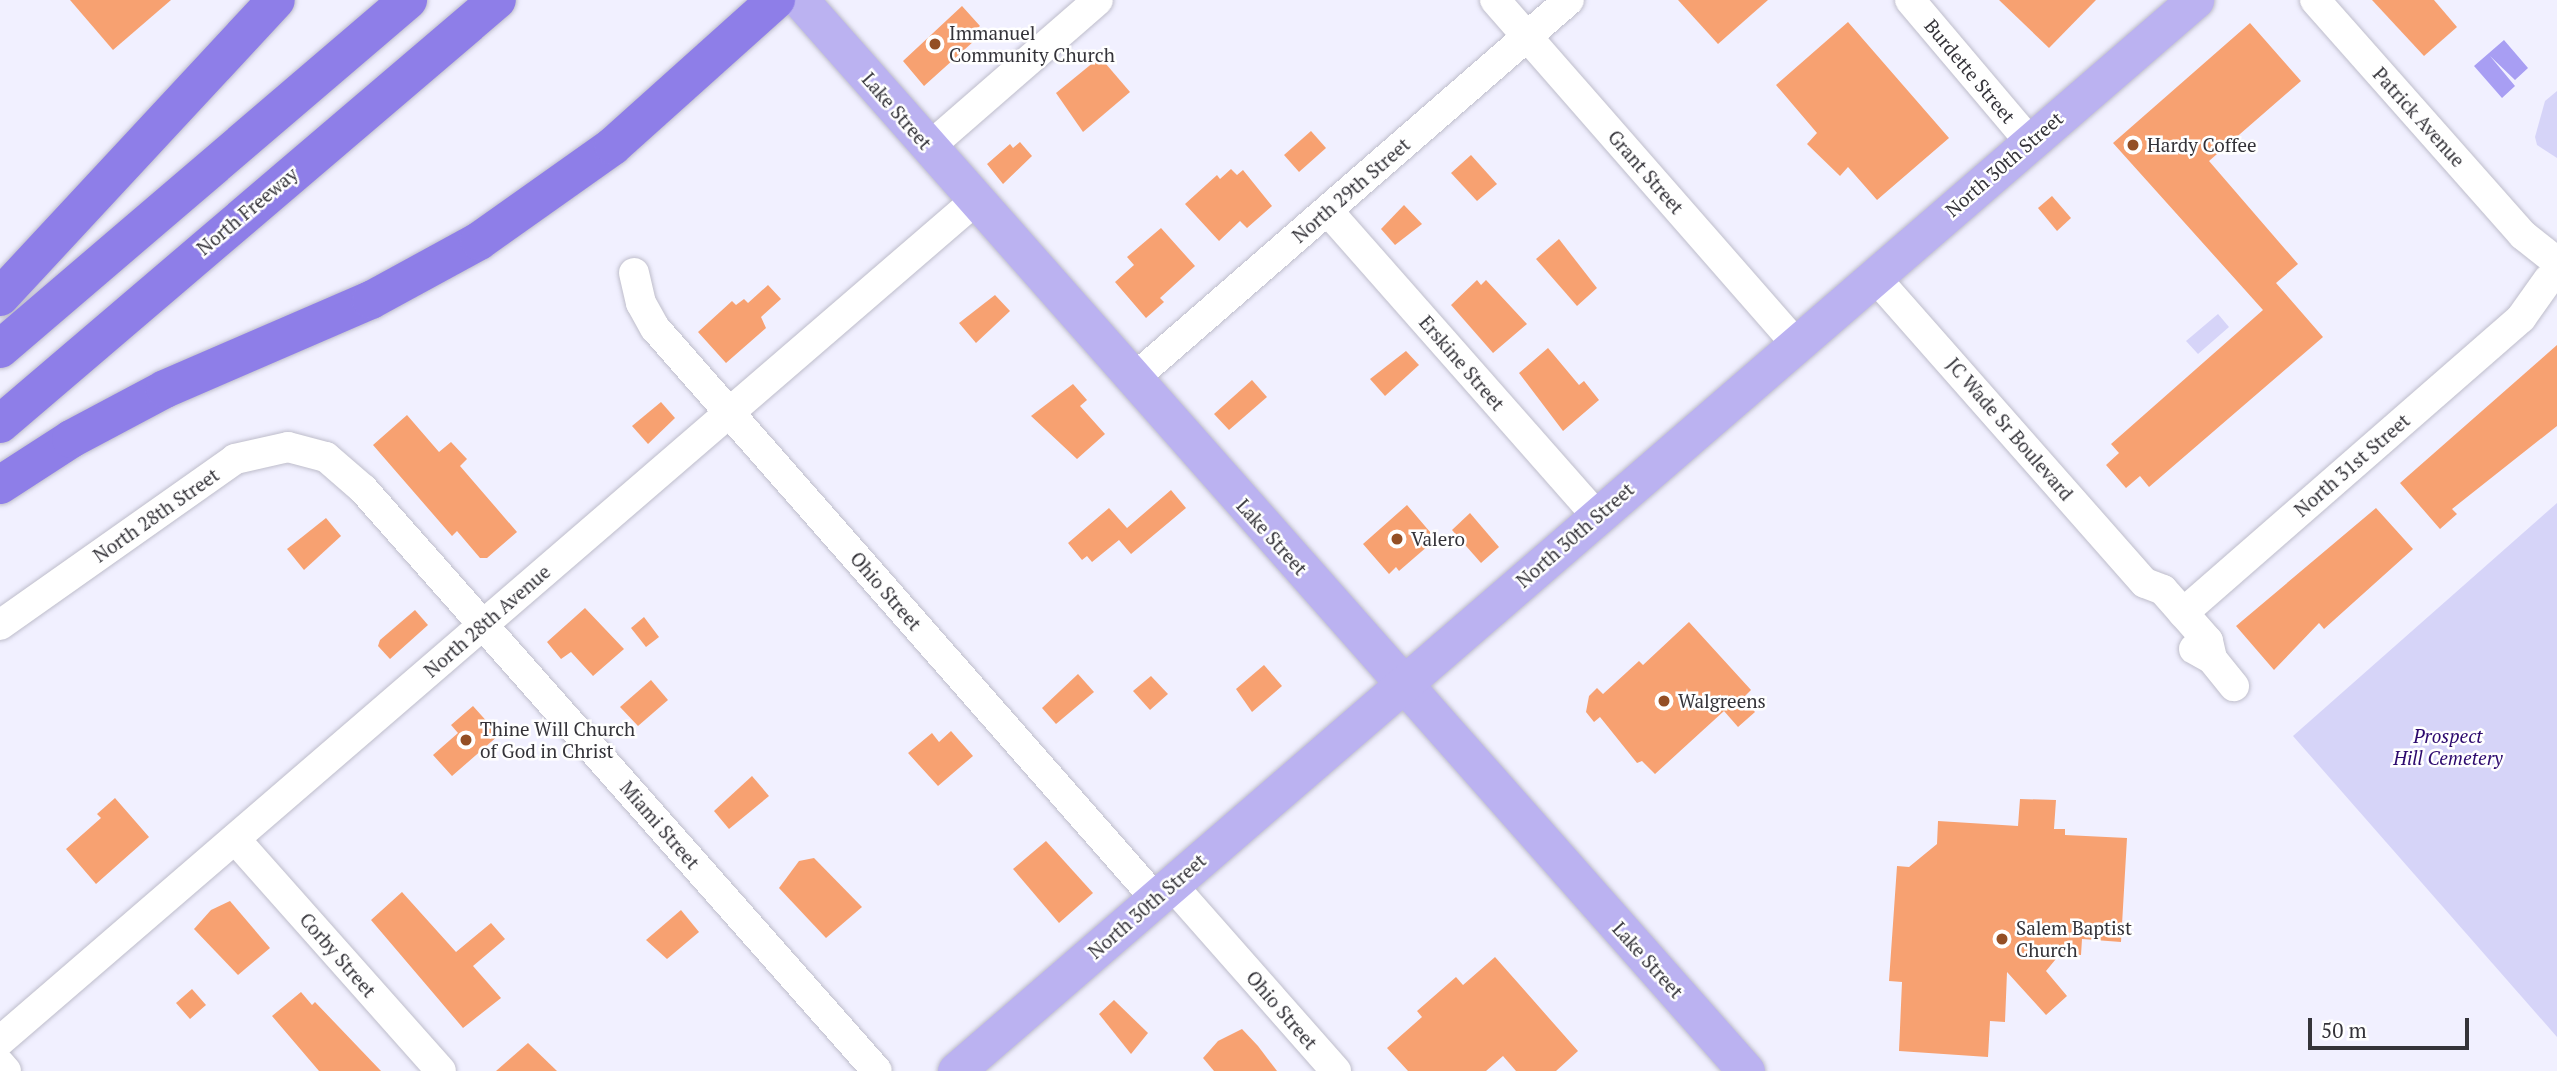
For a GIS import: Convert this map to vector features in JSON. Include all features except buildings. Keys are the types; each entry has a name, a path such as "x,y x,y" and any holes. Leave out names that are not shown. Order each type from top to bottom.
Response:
{"highway":[{"path":"0,297 276,0"},
{"path":"0,349 408,0"},
{"name":"North Freeway","path":"0,424 497,0"},
{"path":"0,485 72,439 165,389 371,300 479,241 625,136 776,0"}],"main road":[{"name":"Lake Street","path":"800,0 1132,380 1746,1071"},
{"name":"North 30th Street","path":"956,1071 2195,0"}],"street":[{"path":"929,148 1098,0"},
{"name":"Grant Street","path":"1495,0 1796,344"},
{"name":"North 29th Street","path":"1132,380 1569,0"},
{"name":"Burdette Street","path":"1910,0 2031,142"},
{"name":"Patrick Avenue","path":"2315,0 2524,235 2554,280"},
{"name":"North 28th Avenue","path":"0,1041 975,201"},
{"name":"Erskine Street","path":"1328,211 1597,516"},
{"name":"Ohio Street","path":"634,273 651,323 728,412 1164,892 1336,1071"},
{"name":"JC Wade Sr Boulevard","path":"1874,276 2145,583 2150,601 2193,649 2212,659 2234,686"},
{"name":"North 31st Street","path":"2183,613 2521,318 2554,280"},
{"name":"North 28th Street","path":"0,625 235,459 288,447 326,457"},
{"name":"Miami Street","path":"326,457 363,489 877,1071"},
{"name":"JC Wade Sr Boulevard","path":"2145,583 2163,590 2208,641 2212,659"},
{"name":"Corby Street","path":"235,839 441,1071"},
{"path":"0,1064 6,1071"}],"green space":[{"path":"2557,91 2557,158 2537,145 2535,137 2545,101"},
{"path":"2218,314 2229,327 2198,354 2186,341"},
{"name":"Prospect Hill Cemetery","path":"2557,503 2557,1037 2293,736"}],"shaded area":[{"path":"2504,40 2528,68 2515,80 2490,56 2515,86 2502,98 2474,66"}],"place":[{"name":"Immanuel Community Church","path":"935,44"},
{"name":"Hardy Coffee","path":"2133,145"},
{"name":"Valero","path":"1397,539"},
{"name":"Walgreens","path":"1664,701"},
{"name":"Thine Will Church of God in Christ","path":"466,740"},
{"name":"Salem Baptist Church","path":"2002,939"}]}
